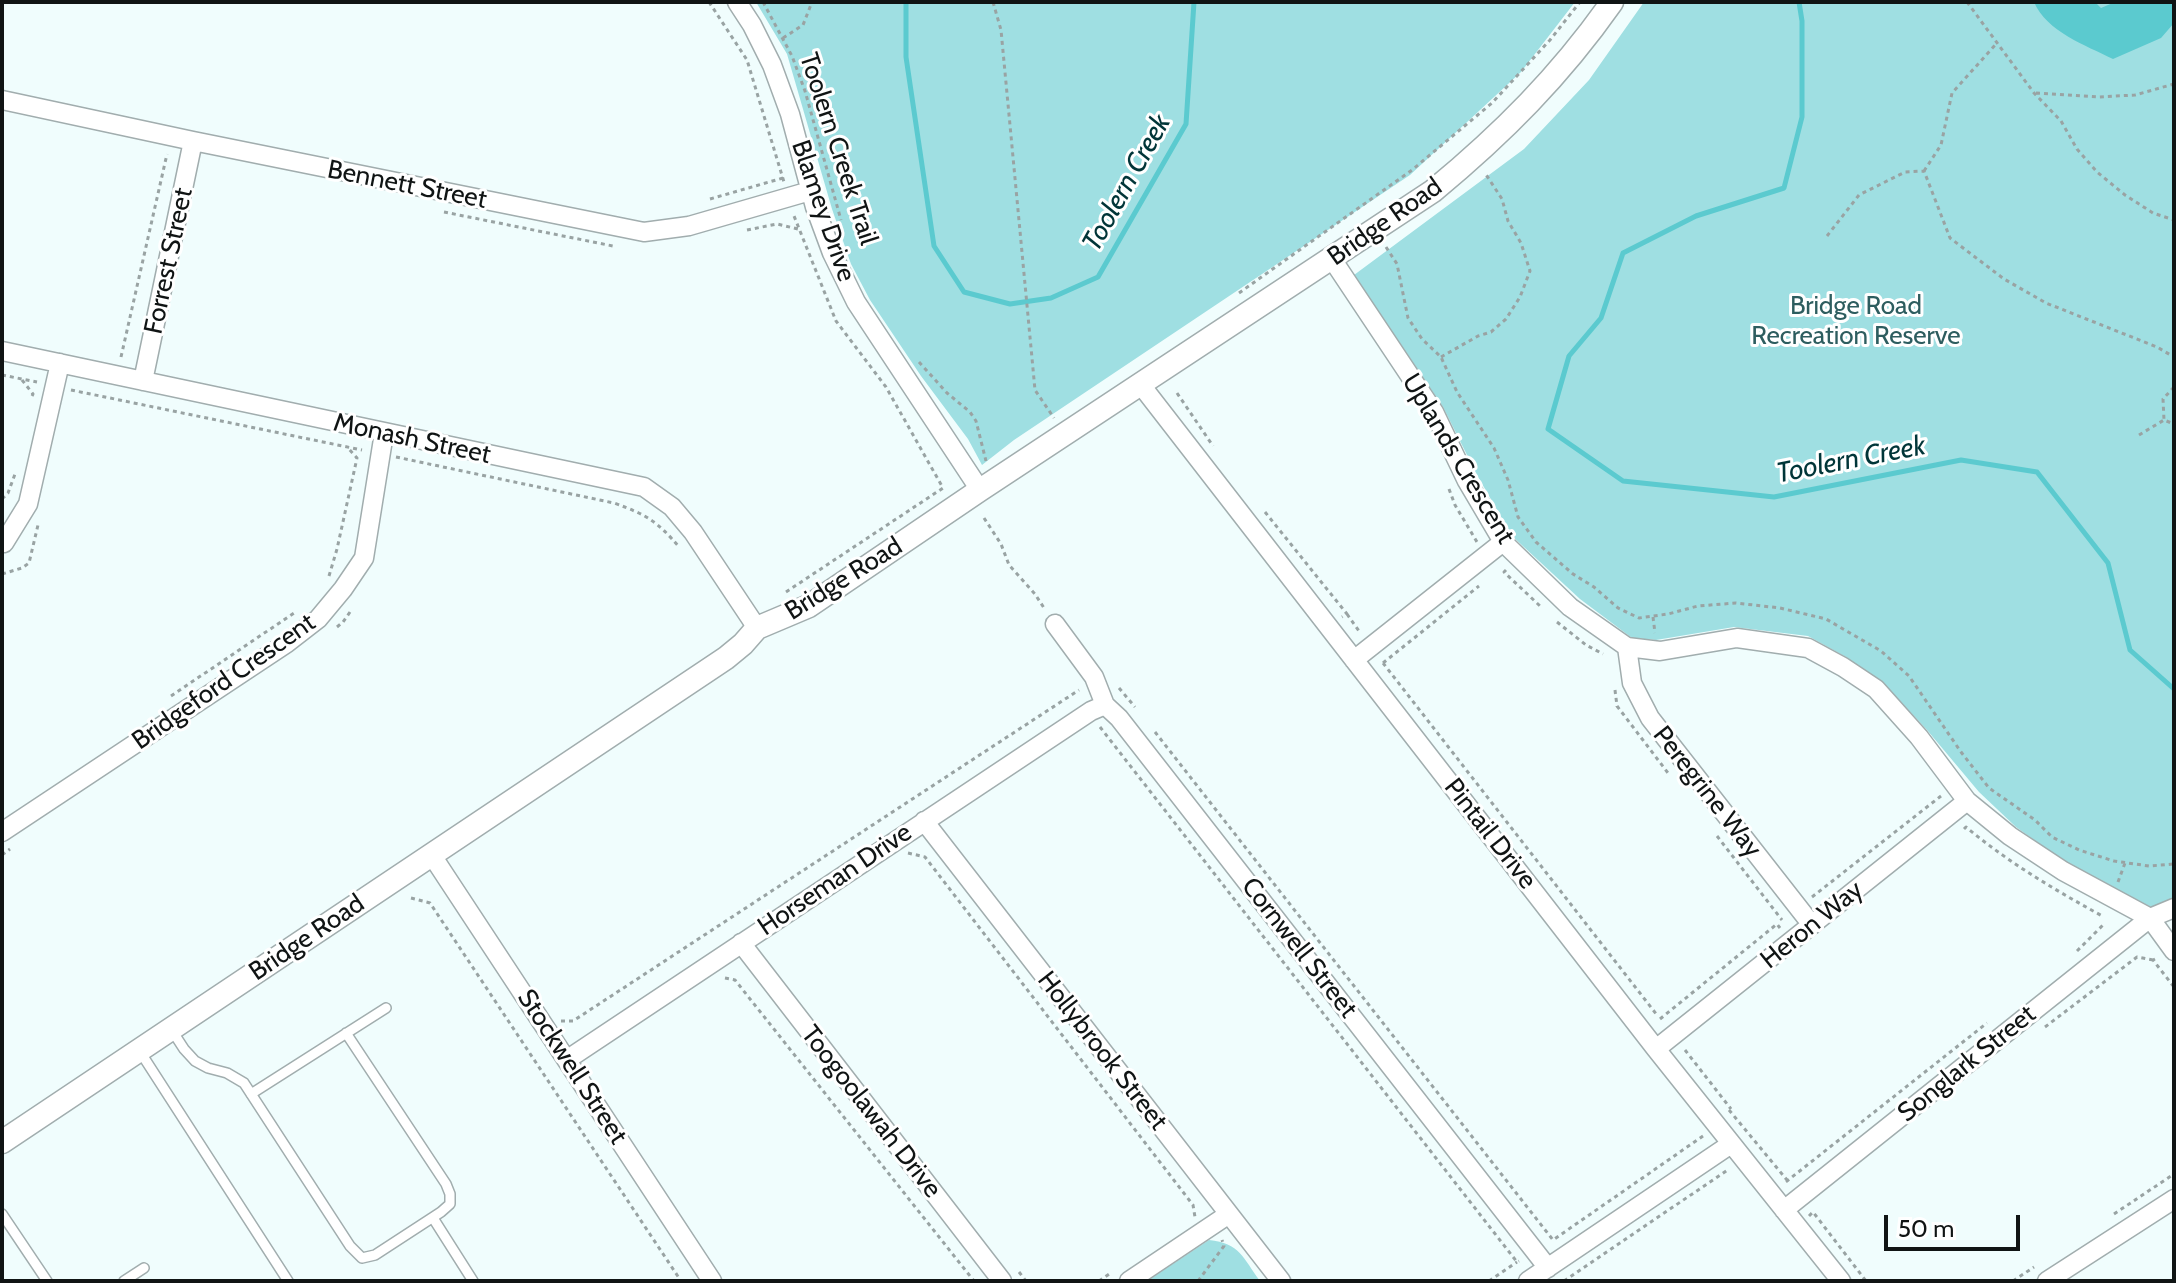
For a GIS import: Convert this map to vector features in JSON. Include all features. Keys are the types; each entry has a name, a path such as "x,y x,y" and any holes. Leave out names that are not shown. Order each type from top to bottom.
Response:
{"street":[{"name":"Blamey Drive","path":"737,2 772,65 790,114 810,191 832,253 856,302 980,490"},
{"name":"Bridge Road","path":"2,1142 726,658 757,628 808,607 1433,191 1520,113 1586,39 1612,2"},
{"name":"Bennett Street","path":"2,100 644,232 689,226 810,191"},
{"name":"Forrest Street","path":"143,381 193,141"},
{"name":"Uplands Crescent","path":"1332,259 1434,412 1467,481 1503,542 1570,607 1627,647 1656,650 1737,638 1808,648 1876,689 1919,737 1967,801 2010,836 2063,871 2150,918"},
{"name":"Monash Street","path":"2,351 644,487 672,507 693,532 757,628"},
{"path":"4,543 28,504 60,363"},
{"name":"Pintail Drive","path":"1141,385 1656,1049 1841,1281"},
{"name":"Bridgeford Crescent","path":"2,832 287,643 318,619 364,558 384,433"},
{"path":"1354,660 1503,542"},
{"name":"Cornwell Street","path":"1055,624 1094,677 1105,705 1129,731 1548,1268"},
{"name":"Peregrine Way","path":"1627,647 1632,683 1650,718 1812,925"},
{"name":"Horseman Drive","path":"568,1059 746,950 924,821 1091,711 1105,705"},
{"name":"Heron Way","path":"1656,1049 1967,801"},
{"name":"Hollybrook Street","path":"924,821 1281,1281"},
{"name":"Stockwell Street","path":"431,854 712,1281"},
{"path":"2174,908 2150,918 2174,951"},
{"name":"Songlark Street","path":"1784,1210 2150,918"},
{"name":"Toogoolawah Drive","path":"746,950 1002,1281"},
{"path":"1528,1281 1731,1144"},
{"path":"2047,1281 2174,1199"},
{"path":"1126,1273 1229,1214"}],"lane":[{"path":"251,1094 386,1008"},
{"path":"171,1029 195,1061 244,1083 350,1246 362,1258 375,1255 433,1218 450,1204 450,1194 346,1033"},
{"path":"139,1050 288,1281"},
{"path":"2,1214 47,1281"},
{"path":"433,1218 473,1281"},
{"path":"124,1281 144,1268"}],"path":[{"name":"Toolern Creek Trail","path":"763,2 805,91 843,228"},
{"path":"783,39 803,25 812,2"},
{"path":"993,2 1001,30 1035,390 1054,418"},
{"path":"1238,293 1412,170 1492,103 1580,2"},
{"path":"1967,2 2097,172 2153,213 2174,220"},
{"path":"1924,171 1941,145 1952,93 1997,43"},
{"path":"2034,93 2099,97 2135,95 2174,84"},
{"path":"120,361 167,154"},
{"path":"1827,236 1859,195 1905,172 1924,171"},
{"path":"1924,171 1950,238 2004,279 2046,303 2157,347 2174,357"},
{"path":"1441,357 1491,332 1506,319 1520,297 1530,271 1502,199 1485,173"},
{"path":"703,202 783,178"},
{"path":"1376,230 1397,264 1408,318 1422,339 1441,357 1457,392 1494,448 1508,480 1518,517 1536,542 1618,608 1639,618 1698,606 1736,603 1780,608 1826,619 1881,651 1909,676 1989,788 2035,820 2052,837 2114,861 2149,866 2174,864"},
{"path":"916,359 947,393 970,412 976,421 985,461 997,454"},
{"path":"22,380 33,394 30,407"},
{"path":"2164,420 2163,399 2174,387"},
{"path":"2164,420 2174,424"},
{"path":"2139,435 2164,420"},
{"path":"322,585 329,576 337,549 357,458 347,447"},
{"path":"2,499 8,493 16,471"},
{"path":"1446,482 1475,540 1504,572"},
{"path":"775,600 943,488"},
{"path":"984,518 1001,544 1009,565 1035,594 1055,624"},
{"path":"168,698 295,612"},
{"path":"1347,614 1359,631 1370,622"},
{"path":"1653,616 1656,650"},
{"path":"1383,663 1657,1015"},
{"path":"561,1021 573,1021 1083,687 1096,683 1114,684 1136,708"},
{"path":"1156,733 1553,1240 1703,1136"},
{"path":"1954,837 1966,827 2011,863 2104,917"},
{"path":"905,852 925,857 1193,1205 1195,1219"},
{"path":"411,898 430,903 681,1281"},
{"path":"746,950 721,977 735,980 974,1281"},
{"path":"1489,1281 1517,1262"},
{"path":"1099,1281 1126,1273"}],"green space":[{"path":"756,2 1575,2 1521,72 1410,175 1014,440 982,465 968,439 870,300 851,264 787,54"},
{"name":"Bridge Road Recreation Reserve","path":"1644,2 2174,2 2174,898 2153,908 2068,864 2016,827 1979,792 1884,684 1846,657 1808,636 1734,627 1656,640 1632,638 1580,599 1512,536 1443,407 1354,275 1524,149 1589,80"},
{"path":"1209,1240 1234,1248 1260,1281 1147,1281"}],"shaded area":[{"path":"2034,2 2095,2 2101,8 2115,2 2174,2 2174,23 2161,38 2113,59 2057,30"}],"waterway":[{"name":"Toolern Creek","path":"906,2 906,57 934,246 964,292 1010,304 1051,298 1098,277 1186,124 1194,2"},
{"name":"Toolern Creek","path":"1799,2 1802,21 1802,117 1784,188 1696,216 1623,253 1601,318 1569,356 1548,429 1623,481 1774,497 1961,460 2037,472 2108,563 2130,650 2174,689"}]}
